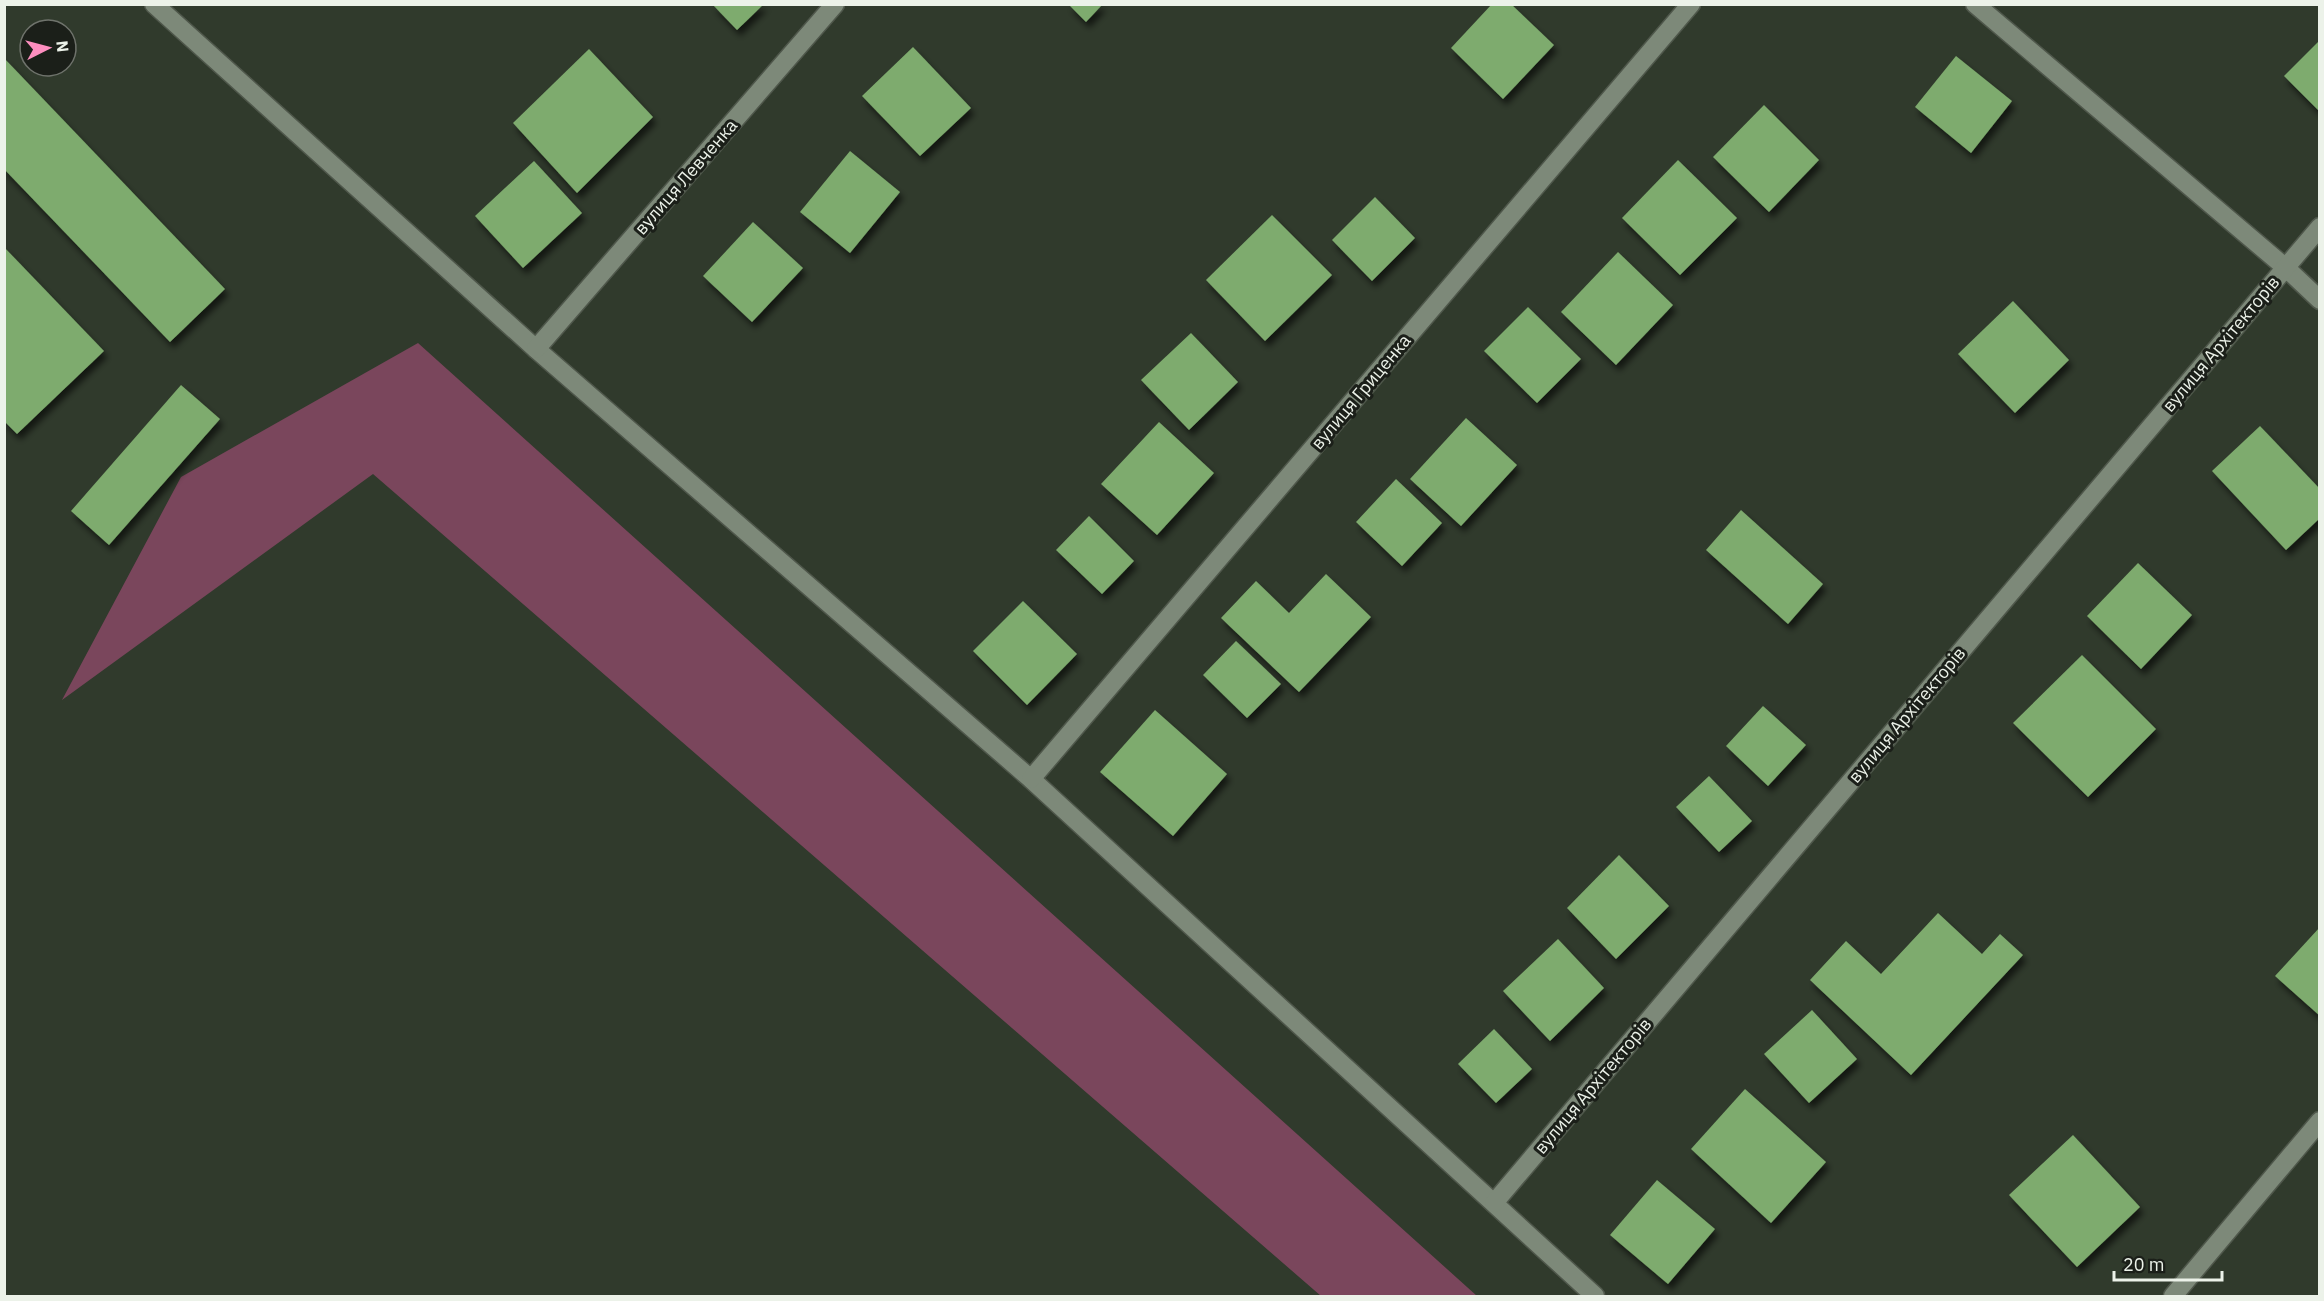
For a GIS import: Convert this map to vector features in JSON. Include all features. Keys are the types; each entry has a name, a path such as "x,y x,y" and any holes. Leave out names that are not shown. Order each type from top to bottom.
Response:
{"street":[{"path":"153,4 536,349 1031,779 1595,1296"},
{"name":"вулиця Левченка","path":"536,349 835,4"},
{"name":"вулиця Гриценка","path":"1031,779 1691,4"},
{"path":"1975,4 2286,268 2319,300"},
{"name":"вулиця Архітекторів","path":"1494,1203 2319,227"},
{"path":"2173,1296 2319,1121"}],"shaded area":[{"path":"418,343 1477,1296 1321,1296 373,474 62,700 181,477"}],"building":[{"path":"712,4 764,4 737,30"},
{"path":"1068,4 1103,4 1086,22"},
{"path":"1492,4 1511,4 1554,45 1503,99 1451,48"},
{"path":"2320,40 2320,112 2284,76"},
{"path":"913,47 971,108 920,156 862,96"},
{"path":"589,49 653,117 577,193 513,123"},
{"path":"1956,56 2012,101 1971,153 1915,107"},
{"path":"4,58 18,73 18,78 23,78 225,289 170,342 4,169"},
{"path":"1764,105 1819,160 1769,212 1713,157"},
{"path":"850,151 900,192 850,253 800,212"},
{"path":"1678,160 1737,218 1680,275 1622,218"},
{"path":"534,161 582,213 523,268 475,216"},
{"path":"1375,197 1415,238 1372,281 1332,240"},
{"path":"1272,215 1332,275 1265,341 1206,280"},
{"path":"753,222 803,268 752,322 703,276"},
{"path":"4,247 104,351 17,434 4,421"},
{"path":"1618,252 1673,305 1616,365 1561,312"},
{"path":"2013,301 2069,360 2015,413 1958,354"},
{"path":"1528,307 1581,359 1537,403 1484,351"},
{"path":"1191,333 1238,382 1189,430 1141,380"},
{"path":"181,385 220,419 109,545 71,511"},
{"path":"1466,418 1517,465 1461,526 1410,479"},
{"path":"1159,422 1214,473 1157,535 1101,484"},
{"path":"2260,426 2320,489 2320,518 2286,550 2212,471"},
{"path":"1396,479 1442,523 1402,566 1356,522"},
{"path":"1741,510 1823,584 1788,624 1706,550"},
{"path":"1089,516 1134,561 1102,594 1056,550"},
{"path":"2138,563 2192,615 2141,669 2087,616"},
{"path":"1326,574 1371,617 1299,692 1221,618 1256,581 1289,613"},
{"path":"1023,601 1077,654 1027,705 973,651"},
{"path":"1236,641 1281,684 1247,718 1203,675"},
{"path":"2082,655 2156,729 2088,797 2013,723"},
{"path":"1763,706 1806,745 1768,786 1726,746"},
{"path":"1155,710 1227,774 1173,836 1100,772"},
{"path":"1709,776 1752,821 1719,852 1676,807"},
{"path":"1619,855 1669,906 1616,959 1567,908"},
{"path":"1938,913 1982,954 2000,934 2023,955 1911,1075 1810,980 1846,941 1881,974"},
{"path":"2320,927 2320,1016 2275,976"},
{"path":"1558,939 1604,988 1550,1041 1503,991"},
{"path":"1812,1010 1857,1059 1809,1103 1764,1054"},
{"path":"1494,1029 1532,1069 1496,1103 1458,1064"},
{"path":"1745,1089 1826,1162 1771,1223 1691,1149"},
{"path":"2073,1135 2140,1207 2077,1267 2009,1195"},
{"path":"1657,1180 1715,1229 1668,1284 1610,1235"}]}
